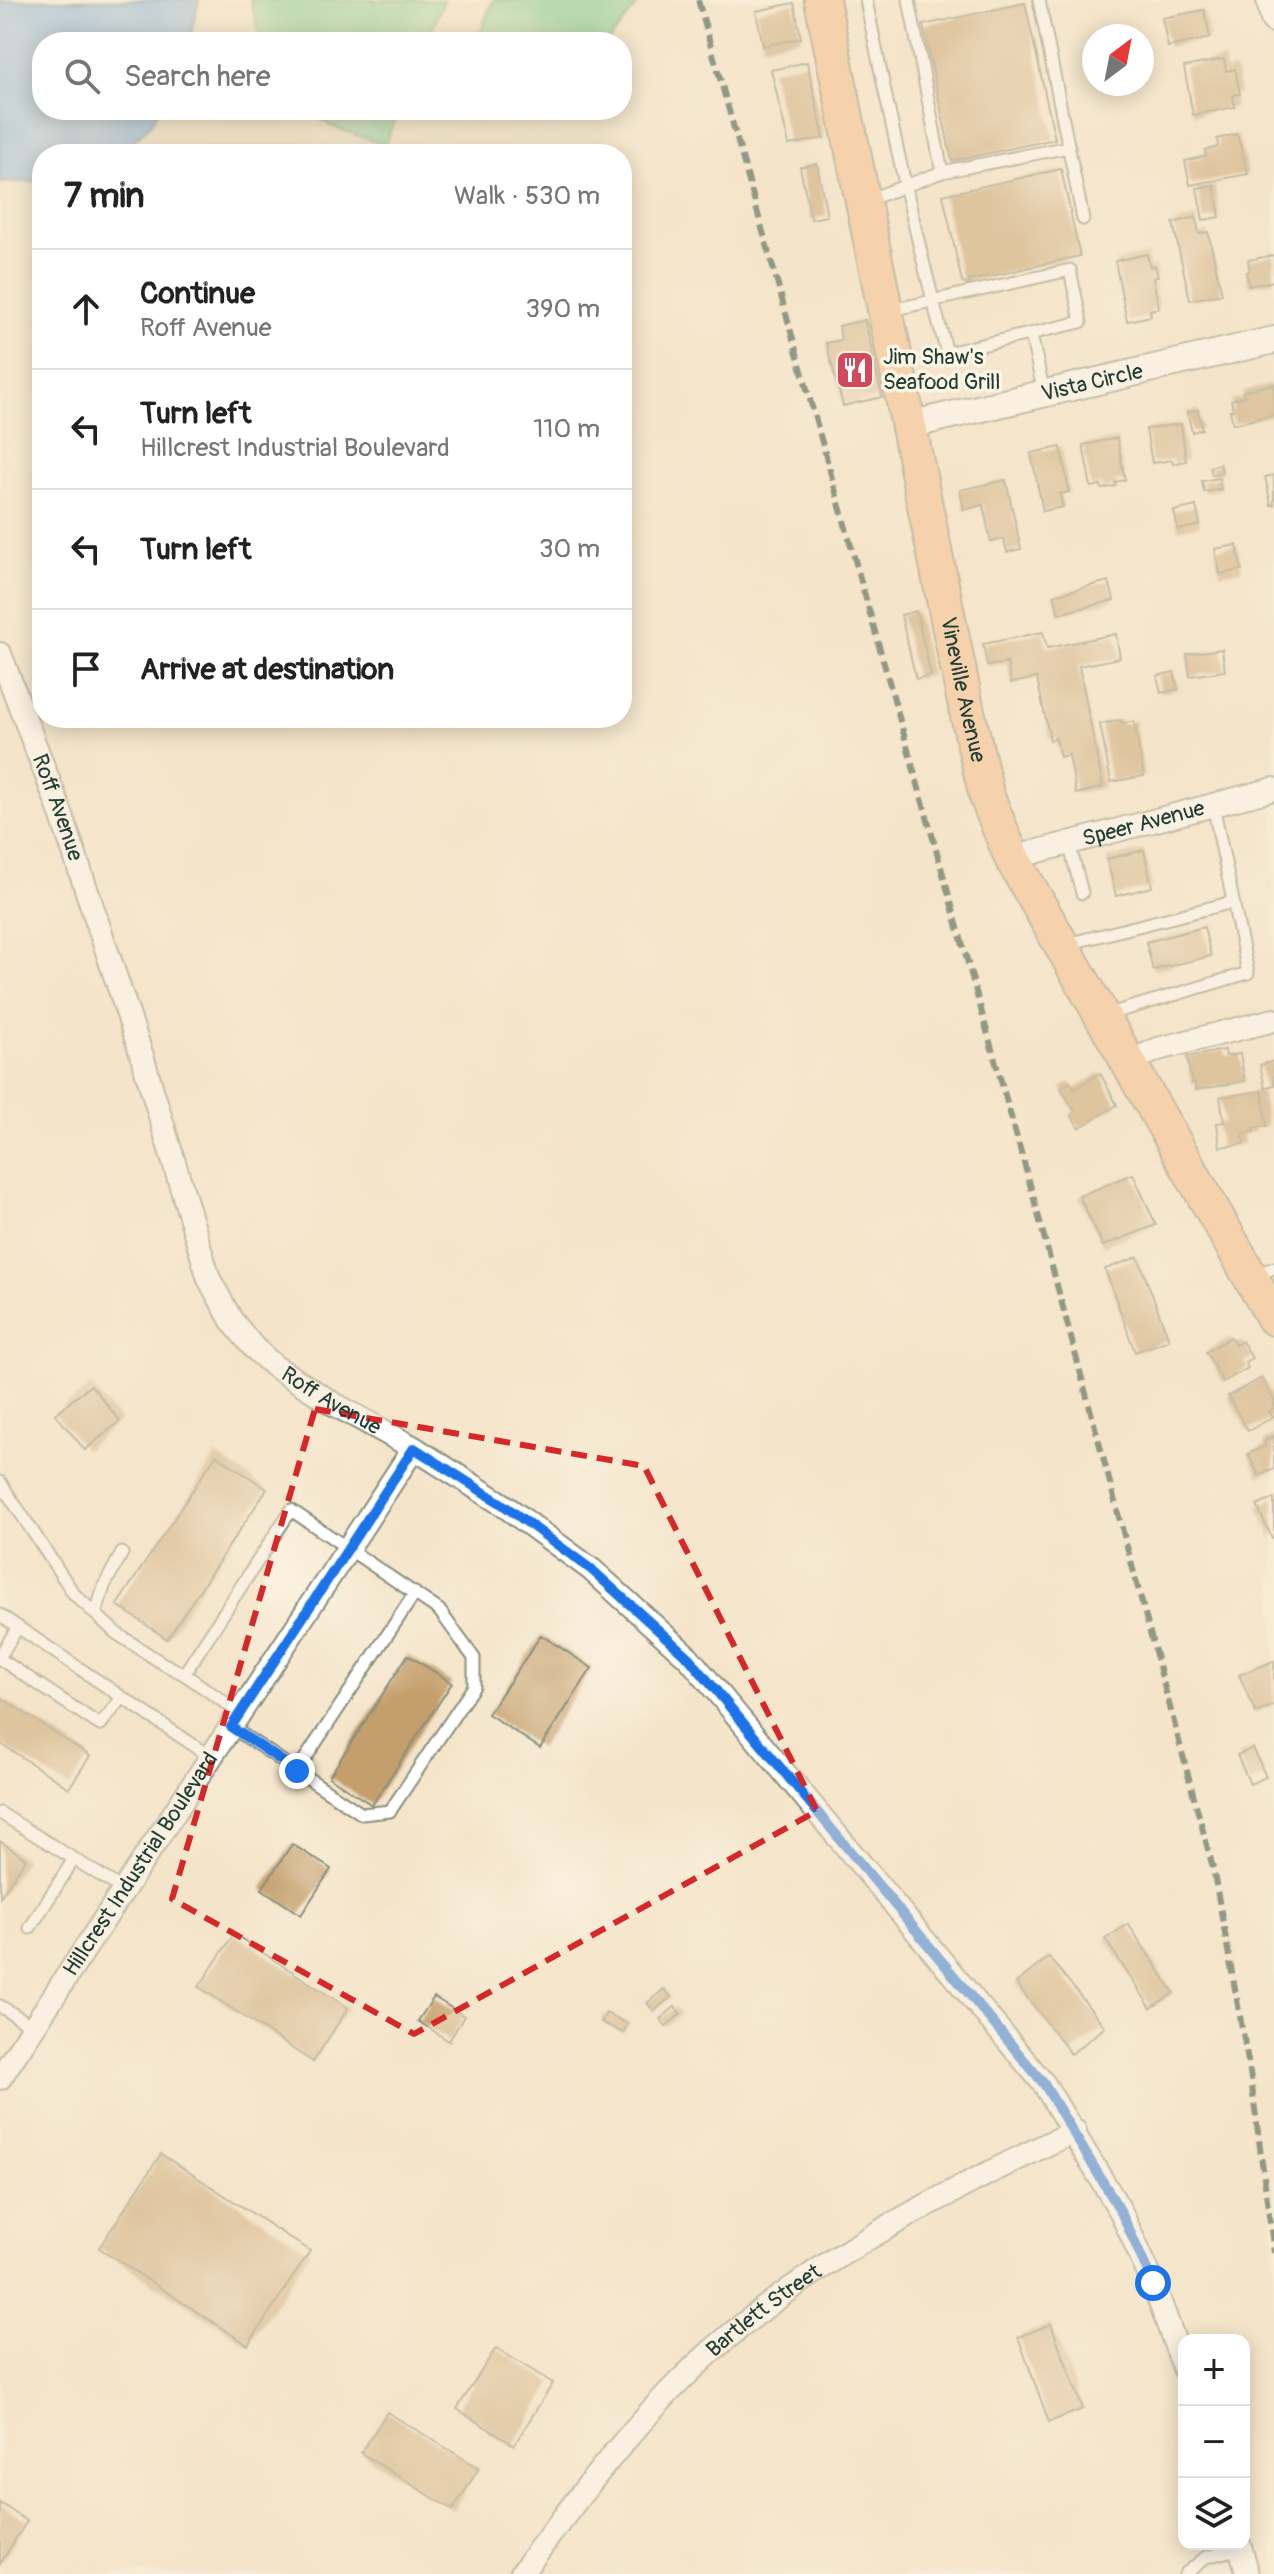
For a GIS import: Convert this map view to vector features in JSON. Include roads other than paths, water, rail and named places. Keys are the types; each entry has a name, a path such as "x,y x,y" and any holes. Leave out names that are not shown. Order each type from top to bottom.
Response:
{"main road":[{"name":"Vineville Avenue","path":"822,0 939,580 987,797 1012,858 1127,1063 1262,1272 1274,1318"}],"street":[{"path":"1270,0 1274,19"},
{"name":"Vista Circle","path":"909,425 1274,340"},
{"name":"Roff Avenue","path":"0,654 59,808 137,1041 209,1279 232,1321 274,1366 502,1504 592,1570 689,1658 1044,2084 1121,2212 1153,2283 1178,2352"},
{"name":"Speer Avenue","path":"1012,858 1274,789"},
{"path":"1127,1063 1158,1049 1274,1020"},
{"name":"Hillcrest Industrial Boulevard","path":"0,2078 414,1448"},
{"name":"Bartlett Street","path":"521,2574 597,2471 668,2392 755,2313 828,2262 907,2214 1075,2131"},
{"path":"1241,2550 1248,2574"}],"lane":[{"path":"866,0 933,301 947,353 1081,322 1070,270 933,301 886,312"},
{"path":"909,0 942,172"},
{"path":"1039,0 1083,219"},
{"path":"863,201 942,172 1069,147"},
{"path":"1031,335 1044,393"},
{"path":"1101,1016 1248,973 1213,805"},
{"path":"1069,843 1082,893"},
{"path":"1062,946 1233,902"},
{"path":"0,1482 74,1594 116,1633 184,1674 297,1771 362,1814 390,1811 474,1686 474,1658 439,1610 291,1510 184,1674"},
{"path":"96,1613 104,1586 122,1553"},
{"path":"297,1771 415,1593"},
{"path":"0,1615 211,1757"},
{"path":"18,1627 0,1657 100,1725 122,1698"},
{"path":"0,1813 124,1890"},
{"path":"30,1928 74,1859"},
{"path":"0,2006 34,2027"},
{"path":"1185,2574 1206,2557 1228,2550"}],"water":[{"path":"0,0 199,0 191,32 32,32 32,120 153,120 130,144 32,144 32,181 0,183"}],"railway":[{"path":"698,0 1031,1188 1213,1868 1250,2072 1274,2253"}],"place":[{"name":"Jim Shaw's Seafood Grill","path":"855,370"}]}
